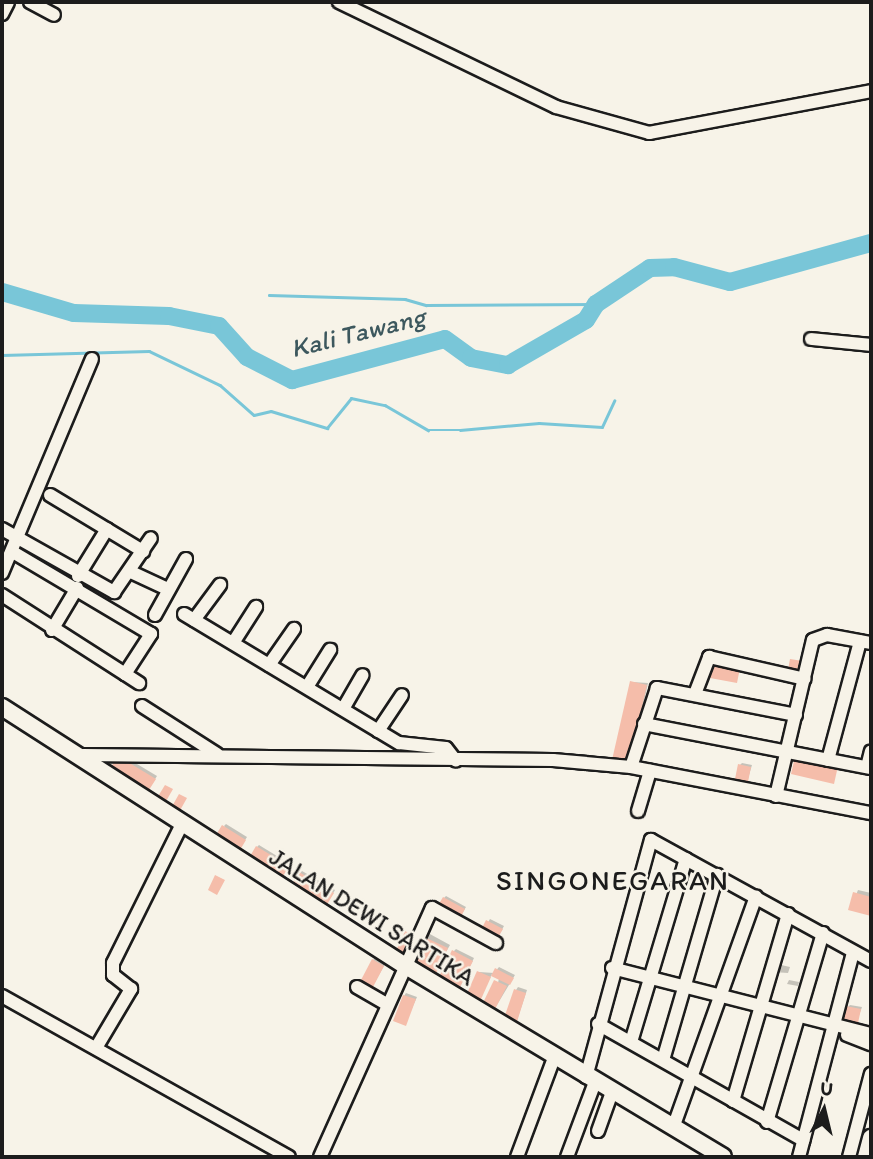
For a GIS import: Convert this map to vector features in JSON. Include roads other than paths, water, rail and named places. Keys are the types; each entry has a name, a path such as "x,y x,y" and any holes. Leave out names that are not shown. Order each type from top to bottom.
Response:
{"main road":[{"name":"JALAN DEWI SARTIKA","path":"2,707 83,755 404,965 716,1155"}],"street":[{"path":"2,14 8,2"},
{"path":"30,2 54,15"},
{"path":"339,2 555,107 649,133 871,91"},
{"path":"811,339 871,345"},
{"path":"2,573 20,536 92,359"},
{"path":"50,495 144,551"},
{"path":"2,529 20,536 114,592 131,572 151,538"},
{"path":"52,629 81,571 107,529"},
{"path":"13,552 150,630 125,674"},
{"path":"155,615 166,588 186,559"},
{"path":"131,572 166,588"},
{"path":"220,585 189,617 398,743 446,748 456,761"},
{"path":"2,595 139,683"},
{"path":"233,643 256,607"},
{"path":"269,665 294,629"},
{"path":"776,796 805,679 819,636 866,642 828,760"},
{"path":"307,687 330,650"},
{"path":"695,694 709,657 805,679"},
{"path":"342,709 363,675"},
{"path":"631,768 655,689 695,694 796,715"},
{"path":"378,731 402,695"},
{"path":"142,706 218,754"},
{"path":"644,724 869,767 871,751"},
{"path":"83,755 218,754 631,768 871,813"},
{"path":"638,811 650,771"},
{"path":"96,1048 131,989 113,975 113,963 183,822"},
{"path":"567,1157 590,1079 597,1024 649,842 717,875 871,961"},
{"path":"631,1042 647,976 686,859"},
{"path":"663,1060 717,875"},
{"path":"673,1128 696,1079 756,896"},
{"path":"320,1157 385,1003 432,908 496,943"},
{"path":"733,1101 757,1005 788,914"},
{"path":"767,1122 795,1016 823,933"},
{"path":"799,1157 853,953"},
{"path":"612,968 871,1034"},
{"path":"357,987 385,1003"},
{"path":"2,996 289,1157"},
{"path":"597,1024 803,1140"},
{"path":"834,1026 871,1044"},
{"path":"517,1157 554,1058"},
{"path":"849,1157 868,1097 871,1074"},
{"path":"598,1131 612,1092"}],"waterway":[{"name":"Kali Tawang","path":"2,292 74,313 169,316 219,326 247,357 292,380 445,339 471,358 508,365 586,320 596,304 650,268 674,267 730,282 871,243"},
{"path":"269,295 405,299 426,305 596,304"},
{"path":"2,355 149,351 220,385 254,415 271,411 327,428 351,398 385,405 428,430 539,423 602,427 614,401"}],"district":[{"name":"SINGONEGARAN","path":"613,880"}]}
